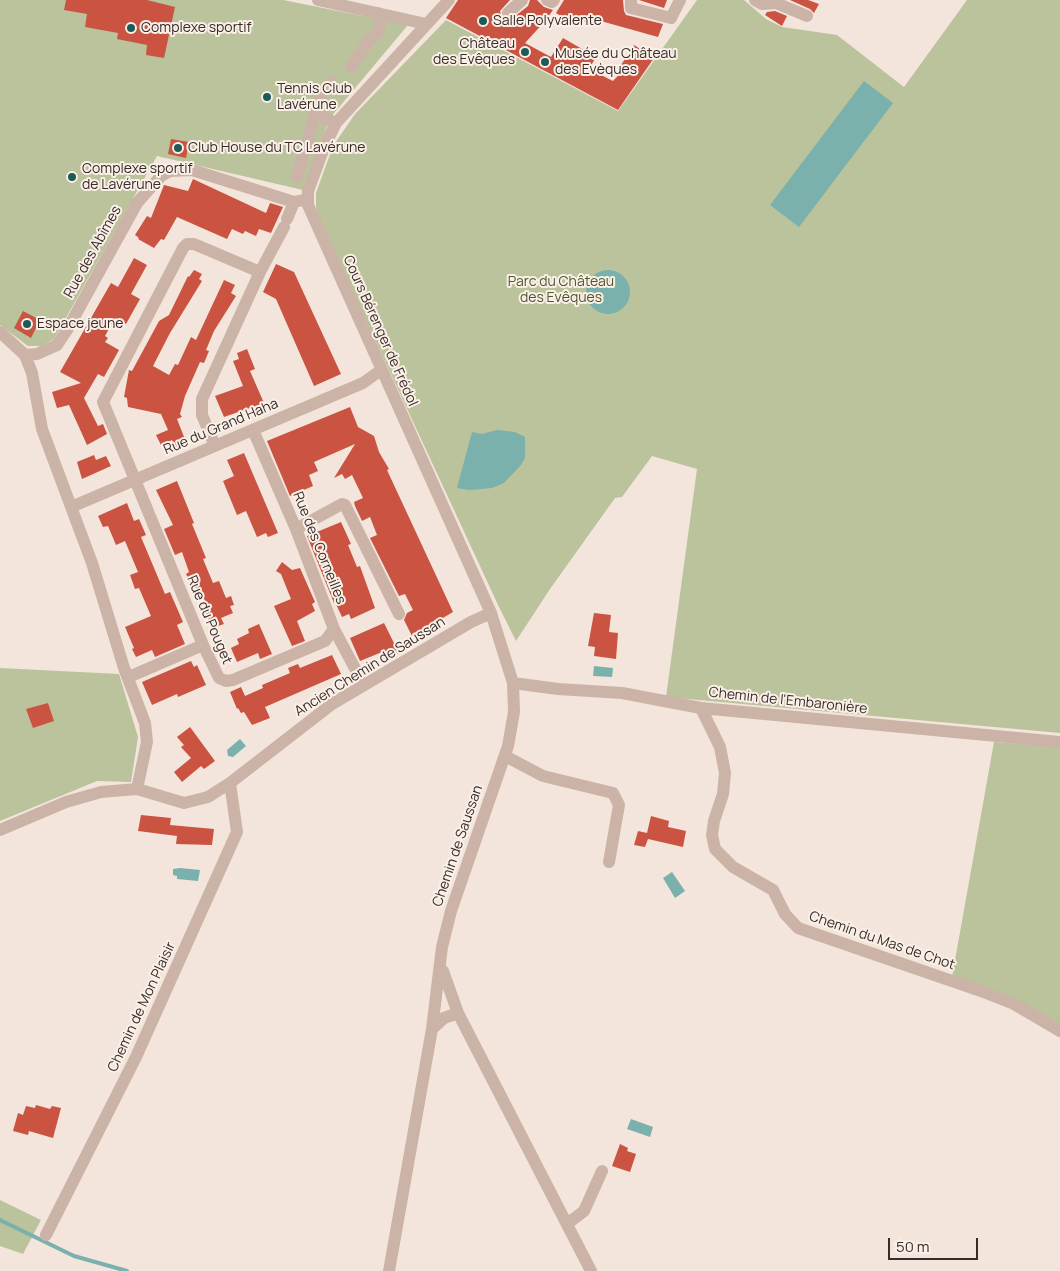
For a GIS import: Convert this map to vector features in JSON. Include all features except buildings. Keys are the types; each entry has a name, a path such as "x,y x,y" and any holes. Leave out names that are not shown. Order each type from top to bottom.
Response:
{"street":[{"path":"322,0 362,4 378,13 426,24"},
{"name":"Cours Bérenger de Frédol","path":"449,0 336,123 325,145 308,191 308,199 311,216 491,613 512,678"},
{"path":"508,13 522,0"},
{"path":"547,0 552,2 554,0"},
{"path":"631,4 671,18 680,0"},
{"path":"761,1 776,3 807,16"},
{"path":"351,67 369,40 378,33 380,28 378,13"},
{"path":"297,177 314,113 320,97 332,82"},
{"path":"314,113 336,123"},
{"name":"Rue des Abîmes","path":"25,355 42,353 57,345 68,330 137,203 161,176 170,171 192,170 294,202 308,199"},
{"path":"215,446 202,415 202,399 294,202"},
{"name":"Rue du Pouget","path":"260,272 194,244 187,244 183,248 103,402 203,645 219,678 226,681 325,641 334,629"},
{"path":"0,332 25,355 32,373 42,429 92,563 124,668 145,723 147,742 137,789 101,792 66,802 0,830"},
{"name":"Rue du Grand Haha","path":"71,507 363,383 381,370"},
{"name":"Rue des Corneilles","path":"252,430 296,528 334,629 359,676"},
{"path":"296,528 342,504 345,505 399,614"},
{"name":"Ancien Chemin de Saussan","path":"137,789 184,802 208,797 230,783 332,704 471,622 491,613"},
{"path":"130,676 203,645"},
{"name":"Chemin de l'Embaronière","path":"512,678 558,689 622,693 701,708 1060,742"},
{"name":"Chemin de Saussan","path":"389,1271 432,1029 442,947 451,911 505,756 514,712 512,678"},
{"name":"Chemin du Mas de Chot","path":"701,708 720,747 725,773 723,794 713,828 715,850 733,867 773,890 785,914 798,928 981,990 1014,1004 1060,1031"},
{"path":"505,756 543,776 609,790 616,796 619,805 609,862"},
{"name":"Chemin de Mon Plaisir","path":"46,1235 136,1058 237,832 230,783"},
{"path":"441,966 449,992 458,1012 591,1271"},
{"path":"432,1029 444,1018 458,1012"},
{"path":"567,1224 584,1211 602,1171"}],"green space":[{"name":"Complexe sportif de Lavérune","path":"0,0 283,0 408,25 330,118 303,190 157,156 54,339 41,346 28,346 0,325"},
{"name":"Parc du Château des Evêques","path":"697,0 744,0 766,19 782,27 837,35 904,87 967,0 1060,0 1060,733 666,697 697,469 652,456 622,497 615,498 550,589 516,641 499,607 318,217 316,193 333,146 355,114 446,20 618,111"},
{"path":"0,668 119,674 138,737 131,782 97,781 0,821"},
{"path":"994,742 1060,747 1060,1028 952,977"},
{"path":"0,1200 41,1220 23,1254 0,1246"}],"water":[{"path":"864,81 893,103 799,227 770,205"},
{"path":"608,270 620,274 626,280 630,292 626,304 620,310 608,314 596,310 590,304 586,292 590,280 596,274"},
{"path":"497,430 515,432 525,437 525,458 521,465 504,483 492,488 469,490 457,488 472,432 482,434"},
{"path":"594,666 613,668 612,677 593,676"},
{"path":"240,739 246,746 233,757 228,756 227,750"},
{"path":"173,869 200,870 198,881 177,879 177,876 173,875"},
{"path":"672,872 685,891 675,898 663,878"},
{"path":"631,1119 653,1127 650,1137 627,1129"}],"waterway":[{"path":"0,1220 74,1256 127,1271"}],"place":[{"name":"Salle Polyvalente","path":"483,21"},
{"name":"Complexe sportif","path":"131,28"},
{"name":"Château des Evêques","path":"525,52"},
{"name":"Musée du Château des Evèques","path":"545,62"},
{"name":"Tennis Club Lavérune","path":"267,97"},
{"name":"Club House du TC Lavérune","path":"178,148"},
{"name":"Complexe sportif de Lavérune","path":"72,177"},
{"name":"Espace jeune","path":"27,324"}]}
